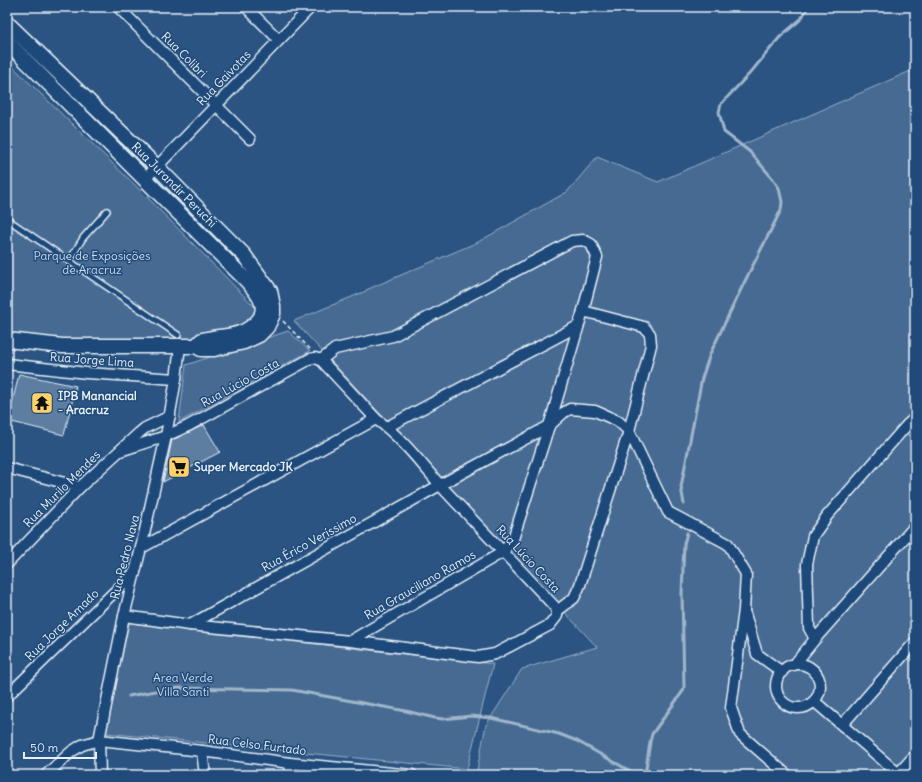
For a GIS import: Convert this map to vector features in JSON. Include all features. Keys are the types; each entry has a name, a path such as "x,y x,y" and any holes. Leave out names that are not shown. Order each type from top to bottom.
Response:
{"street":[{"name":"Rua Colibri","path":"118,7 250,139"},
{"path":"246,7 279,40"},
{"name":"Rua Gaivotas","path":"145,179 311,7"},
{"name":"Rua Jurandir Peruchi","path":"7,22 156,166 244,255 270,291 273,310 267,328 260,336 244,342 221,342"},
{"name":"Rua Jurandir Peruchi","path":"7,42 245,279 260,298 263,304 263,310 256,324 247,330 221,342"},
{"path":"321,360 335,349 393,336 572,241 582,240 591,244 597,257 583,311 549,426 513,539 503,552"},
{"path":"556,611 574,598 580,585 629,431 651,345 650,334 644,327 583,311"},
{"path":"387,427 578,326"},
{"path":"7,340 62,346 179,340 207,350 221,342"},
{"name":"Rua Pedro Nava","path":"100,775 99,740 124,616 141,548 170,416 176,379 179,340"},
{"name":"Rua Lúcio Costa","path":"124,616 190,625 350,641 470,657 486,657 495,654 550,625 557,616 554,606 387,427 376,419 321,360 315,358 310,359 203,419 166,436"},
{"name":"Rua Jorge Lima","path":"7,364 87,373 176,379"},
{"name":"Rua Érico Veríssimo","path":"190,625 440,485 549,426 563,413 570,409 595,411 618,421 629,431"},
{"name":"Rua Murilo Mendes","path":"7,564 80,487 145,428 170,416"},
{"path":"816,639 809,628 807,564 813,536 827,516 907,425 915,418"},
{"path":"141,548 376,419"},
{"path":"629,431 668,512 728,544 746,574 744,610 731,708 740,734 787,775"},
{"name":"Rua Murilo Mendes","path":"120,451 166,436"},
{"path":"7,468 80,487"},
{"path":"794,665 915,526"},
{"name":"Rua Grauciliano Ramos","path":"350,641 503,552"},
{"name":"Rua Jorge Amado","path":"7,696 135,572"},
{"path":"744,610 757,654 782,672"},
{"path":"842,725 915,642"},
{"path":"800,664 813,670 817,675 820,688 814,701 809,705 796,708 784,702 780,697 777,684 782,672 787,667 794,665 800,664"},
{"path":"814,701 899,774 915,755"},
{"path":"46,775 71,752 82,745 99,740"},
{"name":"Rua Celso Furtado","path":"99,740 374,773 412,775"},
{"path":"202,752 205,775"},
{"path":"290,763 292,775"}],"lane":[{"path":"69,261 83,238 108,211"},
{"path":"7,218 179,340"}],"path":[{"path":"273,310 321,360"}],"green space":[{"name":"Parque de Exposições de Aracruz","path":"7,61 142,192 254,306 258,313 259,319 186,345 7,338"},
{"path":"915,69 915,775 476,775 486,725 522,669 597,647 294,321 478,242 567,192 597,157 658,182"},
{"path":"288,331 310,351 179,422 186,365"},
{"name":"Area Verde Villa Santi","path":"129,623 493,664 467,769 106,733"}],"building":[{"name":"IPB Manancial - Aracruz","path":"19,374 76,386 64,435 8,421"},
{"name":"Super Mercado JK","path":"204,425 220,452 163,482 172,440"}],"waterway":[{"path":"684,504 681,487 702,378 710,354 781,210 782,202 779,188 773,179 750,152 724,132 719,112 721,104 751,72 780,37 801,19 808,7"},
{"path":"645,775 652,734 683,691 684,687 682,593 684,544 687,533"},
{"path":"129,696 180,688 292,690 406,711 435,718 443,719 471,716 491,718 559,734 577,741 637,775"}],"place":[{"name":"IPB Manancial - Aracruz","path":"42,403"},
{"name":"Super Mercado JK","path":"179,467"}]}
